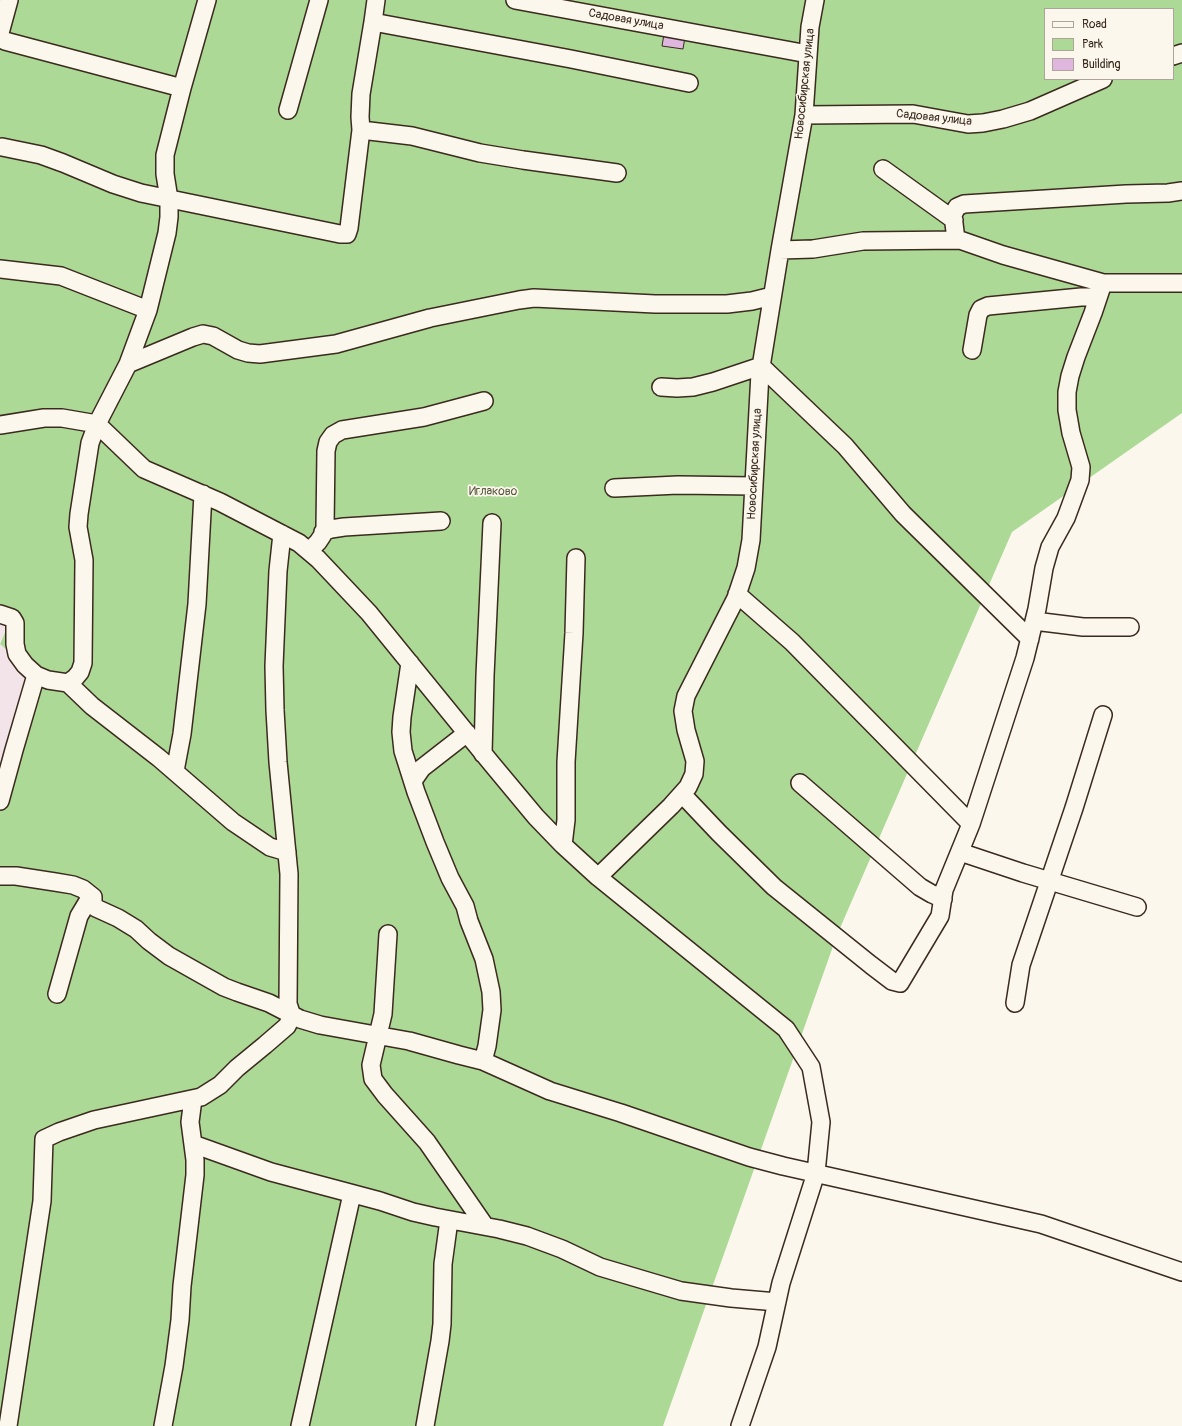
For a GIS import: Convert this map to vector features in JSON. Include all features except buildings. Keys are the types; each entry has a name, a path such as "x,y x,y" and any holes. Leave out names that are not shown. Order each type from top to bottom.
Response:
{"street":[{"path":"0,33 9,0"},
{"path":"68,683 80,672 83,663 84,560 78,527 90,444 97,424 128,364 148,310 170,217 169,199 164,174 165,156 182,88 207,0"},
{"path":"288,110 319,0"},
{"path":"2,147 41,155 113,184 141,193 340,234 347,234 361,130 361,94 376,0"},
{"name":"Садовая улица","path":"515,0 808,54"},
{"name":"Новосибирская улица","path":"598,877 671,806 688,787 694,774 695,760 686,730 683,711 686,696 738,594 746,568 751,540 761,366 804,115 808,54 815,0"},
{"path":"373,22 689,83"},
{"path":"0,38 5,41 34,49 182,88"},
{"name":"Садовая улица","path":"804,115 913,114 968,124 983,123 1030,111 1101,80"},
{"path":"361,130 412,136 480,153 617,173"},
{"path":"883,169 954,220"},
{"path":"956,240 954,215 957,207 964,204 1126,194 1168,193 1182,190"},
{"path":"780,250 813,249 862,241 960,240 1101,290"},
{"path":"0,269 61,276 148,310"},
{"path":"972,350 978,315 981,310 988,306 1081,297 1101,290 1182,283"},
{"path":"682,794 774,887 865,961 892,981 900,983 940,916 944,890 971,824 1025,658 1044,568 1050,547 1066,518 1080,480 1081,467 1067,410 1067,392 1076,357 1101,290"},
{"path":"128,364 203,334 213,336 238,350 260,354 336,344 430,318 534,298 655,304 727,304 752,301 772,296"},
{"path":"661,387 693,387 761,366 845,446 903,514 1030,639"},
{"path":"309,551 318,542 325,528 326,451 328,442 333,435 342,430 424,417 484,401"},
{"path":"0,425 44,418 62,418 97,424 144,469 220,502 282,534 309,551 369,613 483,754 536,817 563,845 598,877 786,1029 811,1067 821,1122 816,1173 781,1283 767,1347 740,1426"},
{"path":"614,488 678,485 754,486"},
{"path":"175,772 183,727 196,611 203,494"},
{"path":"324,532 331,529 344,527 441,521"},
{"path":"483,754 492,523"},
{"path":"8,1426 42,1201 44,1139 59,1132 94,1120 193,1100 201,1097 220,1085 287,1026 292,1016 288,1004 289,897 287,852 278,762 274,666 278,571 282,534"},
{"path":"563,845 566,820 566,762 574,633 576,558"},
{"path":"738,594 792,642 971,824"},
{"path":"0,614 12,618 15,623 15,644 18,654 25,665 36,675 48,680 68,683 92,706 175,772 233,822 270,847 287,852"},
{"path":"1034,621 1095,628 1130,628"},
{"path":"410,663 402,717 401,732 403,751 450,878 464,906 484,959 491,992 492,1010 487,1046 483,1062"},
{"path":"0,801 36,675"},
{"path":"1015,1003 1021,965 1050,881 1103,715"},
{"path":"413,781 416,773 466,733"},
{"path":"800,783 920,886 943,899"},
{"path":"960,852 1137,907"},
{"path":"0,876 16,876 73,885 83,889 93,897 93,905 96,908 118,918 136,929 149,941 170,956 224,987 268,1002 292,1016 320,1025 409,1041 483,1062 550,1091 621,1113 749,1157 1041,1224 1182,1272"},
{"path":"57,994 79,916 91,896"},
{"path":"388,934 385,999 371,1065 373,1079 384,1095 427,1142 485,1226"},
{"path":"163,1426 174,1366 180,1320 195,1175 195,1160 190,1122 193,1100"},
{"path":"193,1144 271,1172 413,1212 527,1236 546,1242 600,1267 681,1291 777,1302"},
{"path":"300,1426 352,1194"},
{"path":"424,1426 440,1341 442,1324 443,1264 449,1220"}],"shaded area":[{"path":"0,617 10,620 0,642"},
{"path":"0,644 29,668 0,781"}],"green space":[{"name":"Иглаково","path":"0,0 1182,0 1182,413 1012,532 837,935 663,1426 0,1426 0,781 29,669 0,644 10,620 0,617"}]}
